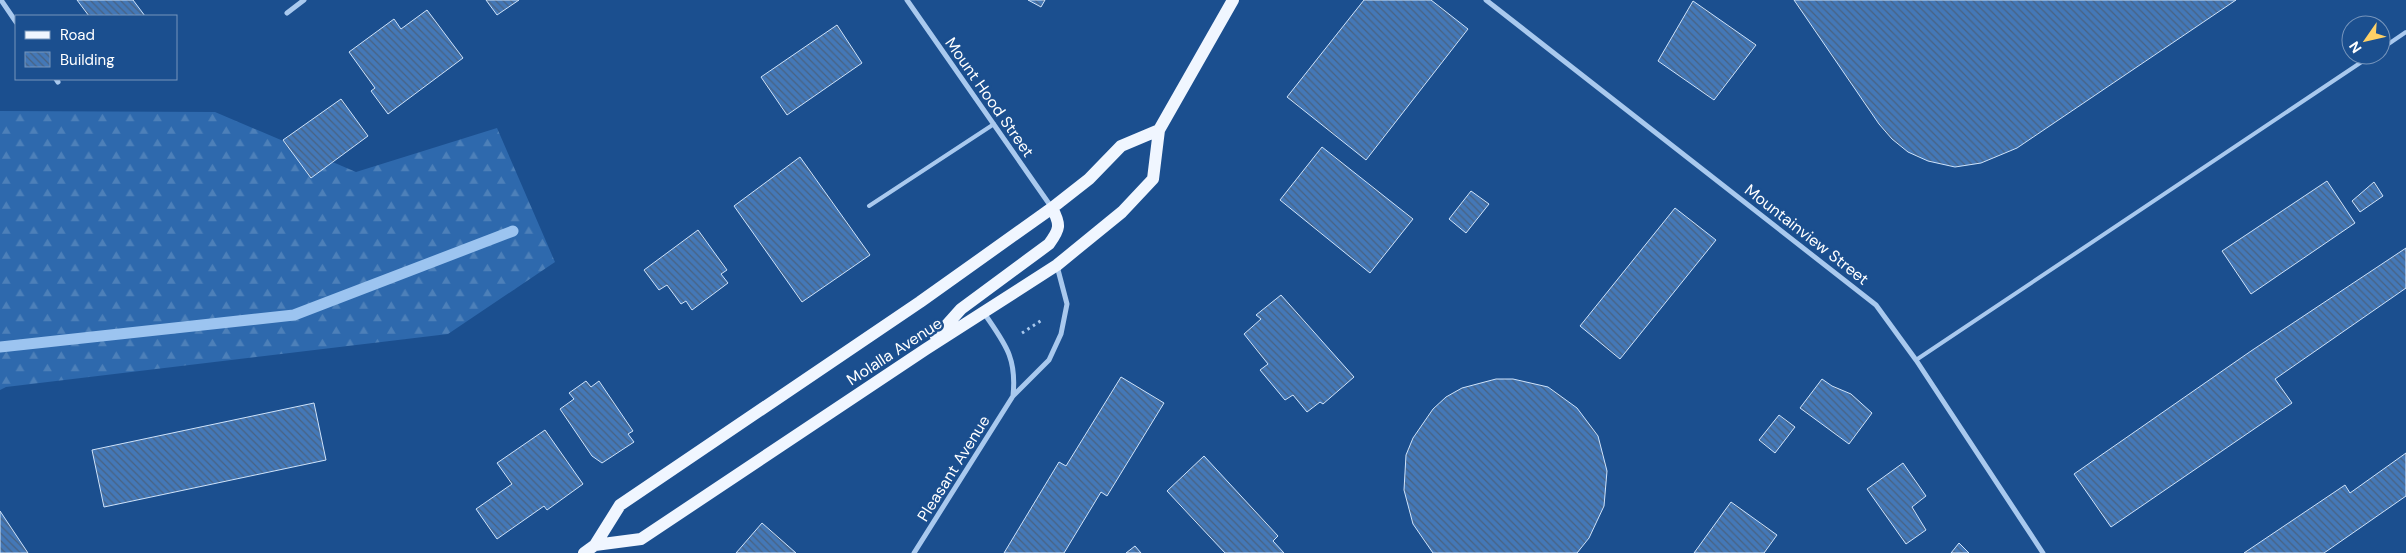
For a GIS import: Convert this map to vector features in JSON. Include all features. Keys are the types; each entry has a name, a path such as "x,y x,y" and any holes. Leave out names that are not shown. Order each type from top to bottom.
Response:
{"main road":[{"name":"Molalla Avenue","path":"595,545 641,539 926,349 1057,265 1122,212 1153,179 1159,130 1233,0"},
{"name":"Molalla Avenue","path":"584,553 595,545 620,505 920,302 1052,208 1089,179 1121,146 1159,130"},
{"path":"926,349 961,309 1049,244 1057,232 1059,220 1052,208"}],"street":[{"path":"1,0 15,21"},
{"path":"287,13 304,0"},
{"name":"Mount Hood Street","path":"907,0 1052,208"},
{"name":"Mountainview Street","path":"1486,0 1856,287 1876,305 1916,360 2043,553"},
{"name":"Pleasant Avenue","path":"914,553 1013,396 1049,360 1061,334 1067,304 1057,265"},
{"name":"Pleasant Avenue","path":"984,313 1012,359 1015,376 1013,396"}],"lane":[{"path":"2391,42 2406,32"},
{"path":"1916,360 2357,65"},
{"path":"869,206 994,124"}],"path":[{"path":"1022,334 1047,316"}],"green space":[{"path":"0,111 215,112 356,172 497,128 555,262 448,334 6,387 0,390"}],"building":[{"path":"77,0 133,0 144,15 88,15"},
{"path":"486,0 519,0 497,15"},
{"path":"1028,0 1045,0 1041,7"},
{"path":"1364,0 1431,0 1468,29 1366,160 1287,97"},
{"path":"1794,0 2236,0 2017,148 1981,163 1955,167 1928,161 1908,152 1892,139 1879,124"},
{"path":"1693,1 1756,45 1714,100 1658,61"},
{"path":"427,10 463,58 388,114 371,91 375,88 349,52 394,19 401,29"},
{"path":"837,25 862,63 787,115 761,77"},
{"path":"341,99 368,136 311,178 283,140"},
{"path":"1322,147 1413,219 1370,273 1280,200"},
{"path":"800,157 870,255 802,302 734,206"},
{"path":"2327,181 2355,223 2251,294 2222,251"},
{"path":"2374,182 2383,196 2360,212 2352,201"},
{"path":"1471,191 1489,204 1466,233 1449,219"},
{"path":"1675,208 1716,240 1620,359 1580,326"},
{"path":"698,230 727,270 721,274 728,283 692,310 686,301 681,304 667,285 659,290 644,270"},
{"path":"2406,248 2406,288 2275,379 2292,403 2111,527 2074,474 2251,351"},
{"path":"1281,295 1354,377 1323,404 1320,402 1307,412 1293,395 1285,400 1260,370 1268,364 1244,334 1261,319 1256,315"},
{"path":"1121,377 1164,403 1107,496 1101,492 1064,553 1004,553 1059,462 1066,466"},
{"path":"1496,379 1513,379 1548,387 1577,408 1598,436 1607,471 1604,506 1589,538 1577,553 1433,553 1413,524 1404,490 1406,455 1413,438 1433,409 1446,397 1462,388"},
{"path":"1822,379 1832,386 1851,394 1872,413 1849,444 1800,408"},
{"path":"586,381 591,387 599,381 633,431 628,434 634,442 602,463 592,456 560,409 574,399 569,393"},
{"path":"314,403 326,460 104,507 92,450"},
{"path":"1779,415 1795,427 1775,453 1759,440"},
{"path":"545,430 583,484 547,510 544,506 497,539 476,509 512,484 497,463"},
{"path":"2406,453 2406,496 2324,553 2244,553 2345,485 2350,493"},
{"path":"1204,456 1278,536 1273,541 1284,553 1225,553 1167,491"},
{"path":"1903,463 1926,496 1912,507 1926,530 1906,544 1867,489"},
{"path":"1731,502 1777,535 1764,553 1694,553"},
{"path":"0,511 28,553 0,553"},
{"path":"762,523 796,553 736,553"},
{"path":"1959,543 1969,553 1951,553"},
{"path":"1135,546 1141,553 1126,553"}],"waterway":[{"path":"0,347 294,315 513,231"}]}
